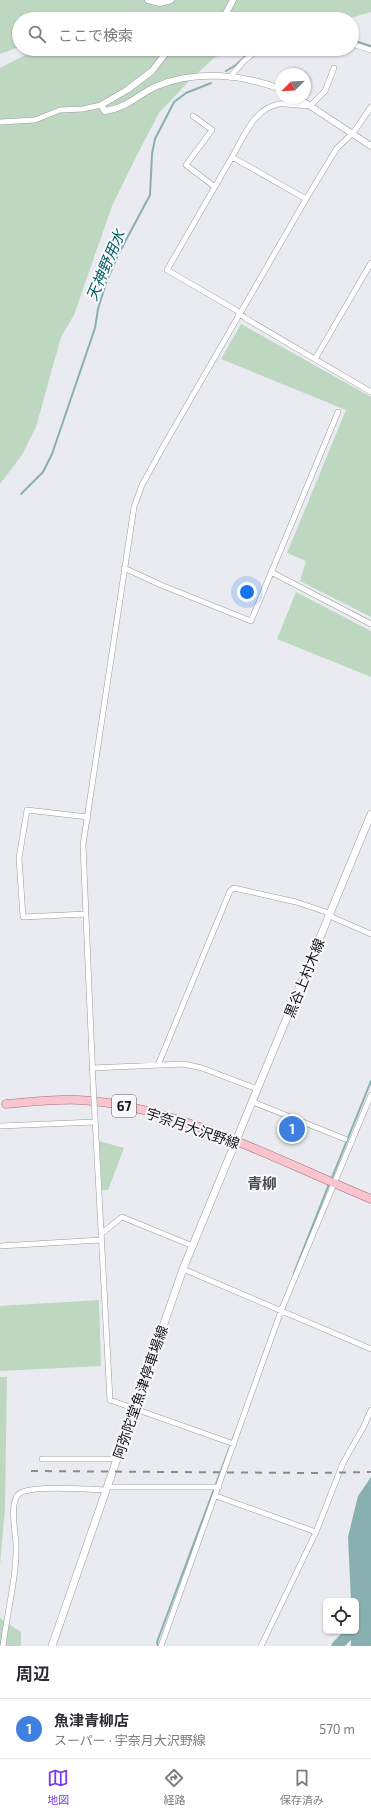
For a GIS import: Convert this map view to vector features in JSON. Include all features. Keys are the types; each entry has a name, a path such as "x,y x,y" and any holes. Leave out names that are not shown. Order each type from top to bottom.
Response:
{"main road":[{"name":"黒谷上村木線","path":"237,1142 371,814"},
{"name":"宇奈月大沢野線","path":"6,1104 78,1100 129,1107 187,1122 371,1199"},
{"name":"阿弥陀堂魚津停車場線","path":"52,1646 183,1269 237,1142"}],"street":[{"path":"148,0 160,3 171,0"},
{"path":"227,12 233,0"},
{"path":"359,46 371,50"},
{"path":"0,122 35,120 60,110 83,109 101,106 127,90 152,71 164,56"},
{"path":"230,77 250,56"},
{"path":"311,105 325,90 334,68"},
{"path":"101,106 106,111 118,109 156,86 173,80 197,77 230,77 261,82 275,87"},
{"path":"371,146 311,105 280,104 267,109 253,119 167,270 371,392"},
{"path":"234,1444 110,1400 92,1068 83,845 124,568 134,507 142,485 306,199 337,148 353,133 371,107"},
{"path":"193,116 212,130 186,165 215,187"},
{"path":"232,157 306,199"},
{"path":"315,359 371,263"},
{"path":"124,568 161,585 251,621 338,412"},
{"path":"271,572 371,624"},
{"path":"86,914 23,917 19,858 27,810 88,817"},
{"path":"158,1065 230,891 234,888 296,902 330,915 371,934"},
{"path":"92,1068 184,1064 202,1068 257,1090"},
{"path":"161,1646 281,1311 371,1095"},
{"path":"253,1102 345,1139"},
{"path":"0,1126 95,1120"},
{"path":"0,1246 101,1237 122,1217 193,1246"},
{"path":"183,1269 371,1348"},
{"path":"261,1646 316,1532 343,1463 364,1426 371,1410"},
{"path":"42,1459 116,1459"},
{"path":"3,1646 16,1555 13,1503 18,1494 26,1490 39,1489 218,1487"},
{"path":"216,1496 316,1532"}],"green space":[{"path":"0,0 371,0 371,12 359,16 359,12 12,12 12,50 0,54"},
{"path":"23,56 218,56 189,81 159,113 138,153 112,206 74,315 61,337 36,427 22,455 0,484 0,68"},
{"path":"241,324 371,397 371,617 300,581 306,561 287,553 346,410 221,359"},
{"path":"296,592 371,631 371,677 277,639"},
{"path":"99,1141 124,1148 108,1190 102,1190"},
{"path":"99,1300 101,1366 0,1371 0,1306"},
{"path":"0,1377 7,1377 5,1508 0,1565"},
{"path":"0,1618 21,1632 21,1646 0,1646"}],"water":[{"path":"371,1477 371,1646 351,1646 351,1634 359,1634 359,1598 351,1598 348,1537 358,1496"}],"waterway":[{"path":"359,42 371,46"},
{"path":"226,71 236,65 246,56"},
{"name":"天神野用水","path":"21,494 43,472 52,454 95,328 98,309 106,283 118,255 150,195 152,154 155,139 174,102 186,93 211,83"},
{"path":"331,1180 371,1081"},
{"path":"294,1273 329,1184"},
{"path":"158,1646 157,1642 235,1433"},
{"path":"337,1646 349,1634"}],"railway":[{"path":"31,1471 371,1472"}],"place":[{"name":"魚津青柳店","path":"292,1129"}],"district":[{"name":"青柳","path":"262,1183"}]}
